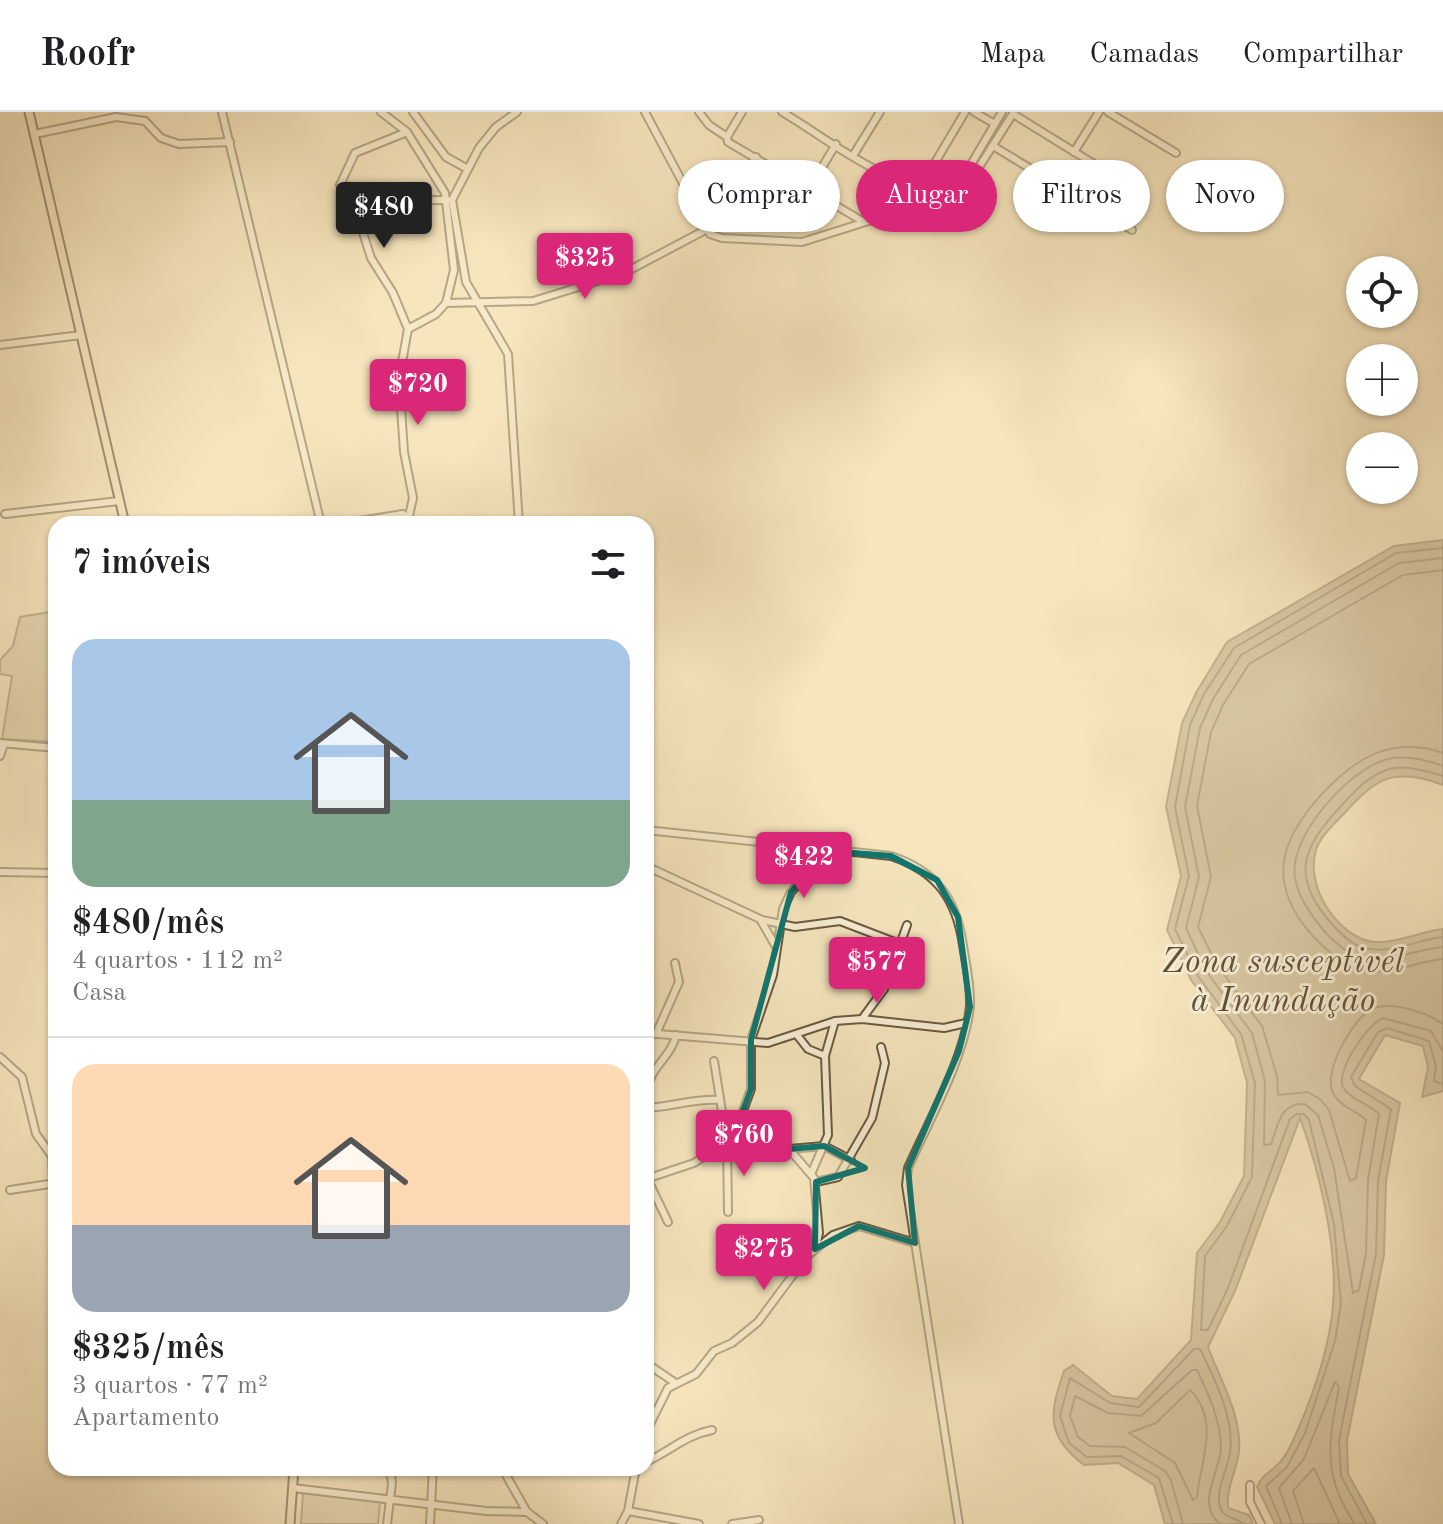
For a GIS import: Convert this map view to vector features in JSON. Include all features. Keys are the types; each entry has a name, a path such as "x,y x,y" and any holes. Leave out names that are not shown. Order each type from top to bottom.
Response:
{"main road":[{"path":"29,112 123,516"},
{"path":"290,1524 294,1476"}],"street":[{"path":"222,112 319,516"},
{"path":"381,112 407,132 443,188 466,282 476,304 503,340 508,354 518,516"},
{"path":"413,112 446,157 466,168"},
{"path":"408,329 436,314 446,303 454,270 448,200 486,138 517,112"},
{"path":"645,112 678,176"},
{"path":"699,112 709,125 727,137 728,142 761,160"},
{"path":"727,137 742,112"},
{"path":"782,112 864,160"},
{"path":"854,154 880,112"},
{"path":"937,160 965,112"},
{"path":"974,112 995,124"},
{"path":"975,160 1002,112"},
{"path":"1074,152 1099,112"},
{"path":"1108,112 1176,153"},
{"path":"982,160 1014,113 1088,160"},
{"path":"35,134 116,117 145,121 161,138 179,144 230,142"},
{"path":"384,516 409,516 413,498 404,452 399,379 408,329 393,293 371,258 357,214 340,185 355,153 407,132"},
{"path":"826,160 836,144"},
{"path":"993,146 1016,160"},
{"path":"369,201 448,200"},
{"path":"446,303 533,301 624,273 702,232"},
{"path":"710,232 722,238 794,244 832,232"},
{"path":"0,345 81,335"},
{"path":"5,514 119,501"},
{"path":"0,756 2,744 48,747"},
{"path":"654,831 891,856 910,862 945,889 958,917 969,990 966,1023 959,1051 908,1168 906,1185 959,1524"},
{"path":"654,1176 694,1163 730,1141 751,1089 751,1040 767,999 779,925 791,892 828,851"},
{"path":"654,870 779,925 795,927 840,921 900,944"},
{"path":"0,872 48,873"},
{"path":"760,919 776,948"},
{"path":"862,1019 884,989 907,925"},
{"path":"675,963 679,982 656,1034 768,1043 835,1021 862,1019 944,1028 966,1023"},
{"path":"811,1174 824,1146 829,1110 825,1056 835,1021"},
{"path":"654,1067 671,1049 676,1035"},
{"path":"797,1035 808,1049 825,1056"},
{"path":"816,1182 838,1177 851,1160 875,1108 885,1063 881,1047"},
{"path":"0,1057 19,1072 37,1136 48,1151"},
{"path":"714,1061 719,1100 730,1141 728,1212"},
{"path":"654,1107 688,1105 700,1098 719,1100"},
{"path":"730,1141 789,1149 824,1146 851,1160"},
{"path":"789,1149 816,1182 819,1233 815,1249"},
{"path":"10,1190 48,1184"},
{"path":"654,1194 668,1222"},
{"path":"654,1418 674,1382 696,1374 714,1351 732,1343 758,1322 815,1249 833,1235 859,1226 915,1243"},
{"path":"654,1368 674,1382"},
{"path":"654,1459 695,1433 712,1430"},
{"path":"387,1524 390,1476"},
{"path":"430,1524 432,1476"},
{"path":"507,1476 527,1512 543,1524"},
{"path":"621,1524 628,1511 635,1476"},
{"path":"1250,1485 1250,1502 1261,1524"},
{"path":"293,1488 486,1511 527,1512"},
{"path":"628,1511 699,1524"},
{"path":"732,1524 759,1520"}],"highlighted area":[{"path":"828,851 891,856 937,880 958,917 970,1007 959,1051 908,1168 915,1243 859,1226 815,1249 816,1182 865,1168 824,1146 789,1149 733,1138 751,1089 751,1040 791,892"}],"shaded area":[{"path":"48,612 48,742 2,739 12,676 0,674 0,660 13,646 20,617"},
{"path":"303,1493 380,1502 378,1524 301,1524"}],"water":[{"name":"Zona susceptivél à Inundação","path":"1443,540 1443,785 1407,777 1388,778 1376,784 1326,833 1318,844 1314,863 1318,890 1324,903 1342,926 1353,934 1365,940 1383,942 1443,929 1443,1091 1422,1097 1428,1067 1423,1046 1385,1035 1359,1079 1400,1103 1386,1181 1384,1255 1347,1440 1348,1474 1376,1524 1275,1524 1257,1487 1283,1458 1309,1403 1328,1337 1333,1304 1330,1234 1314,1161 1300,1118 1235,1291 1208,1347 1234,1411 1239,1438 1228,1508 1249,1515 1253,1524 1165,1524 1154,1485 1118,1463 1084,1465 1057,1434 1054,1412 1064,1371 1073,1365 1112,1396 1137,1399 1191,1340 1197,1253 1220,1222 1244,1176 1247,1083 1235,1038 1191,980 1167,930 1181,876 1166,807 1182,723 1197,691 1227,642 1394,546"}]}
